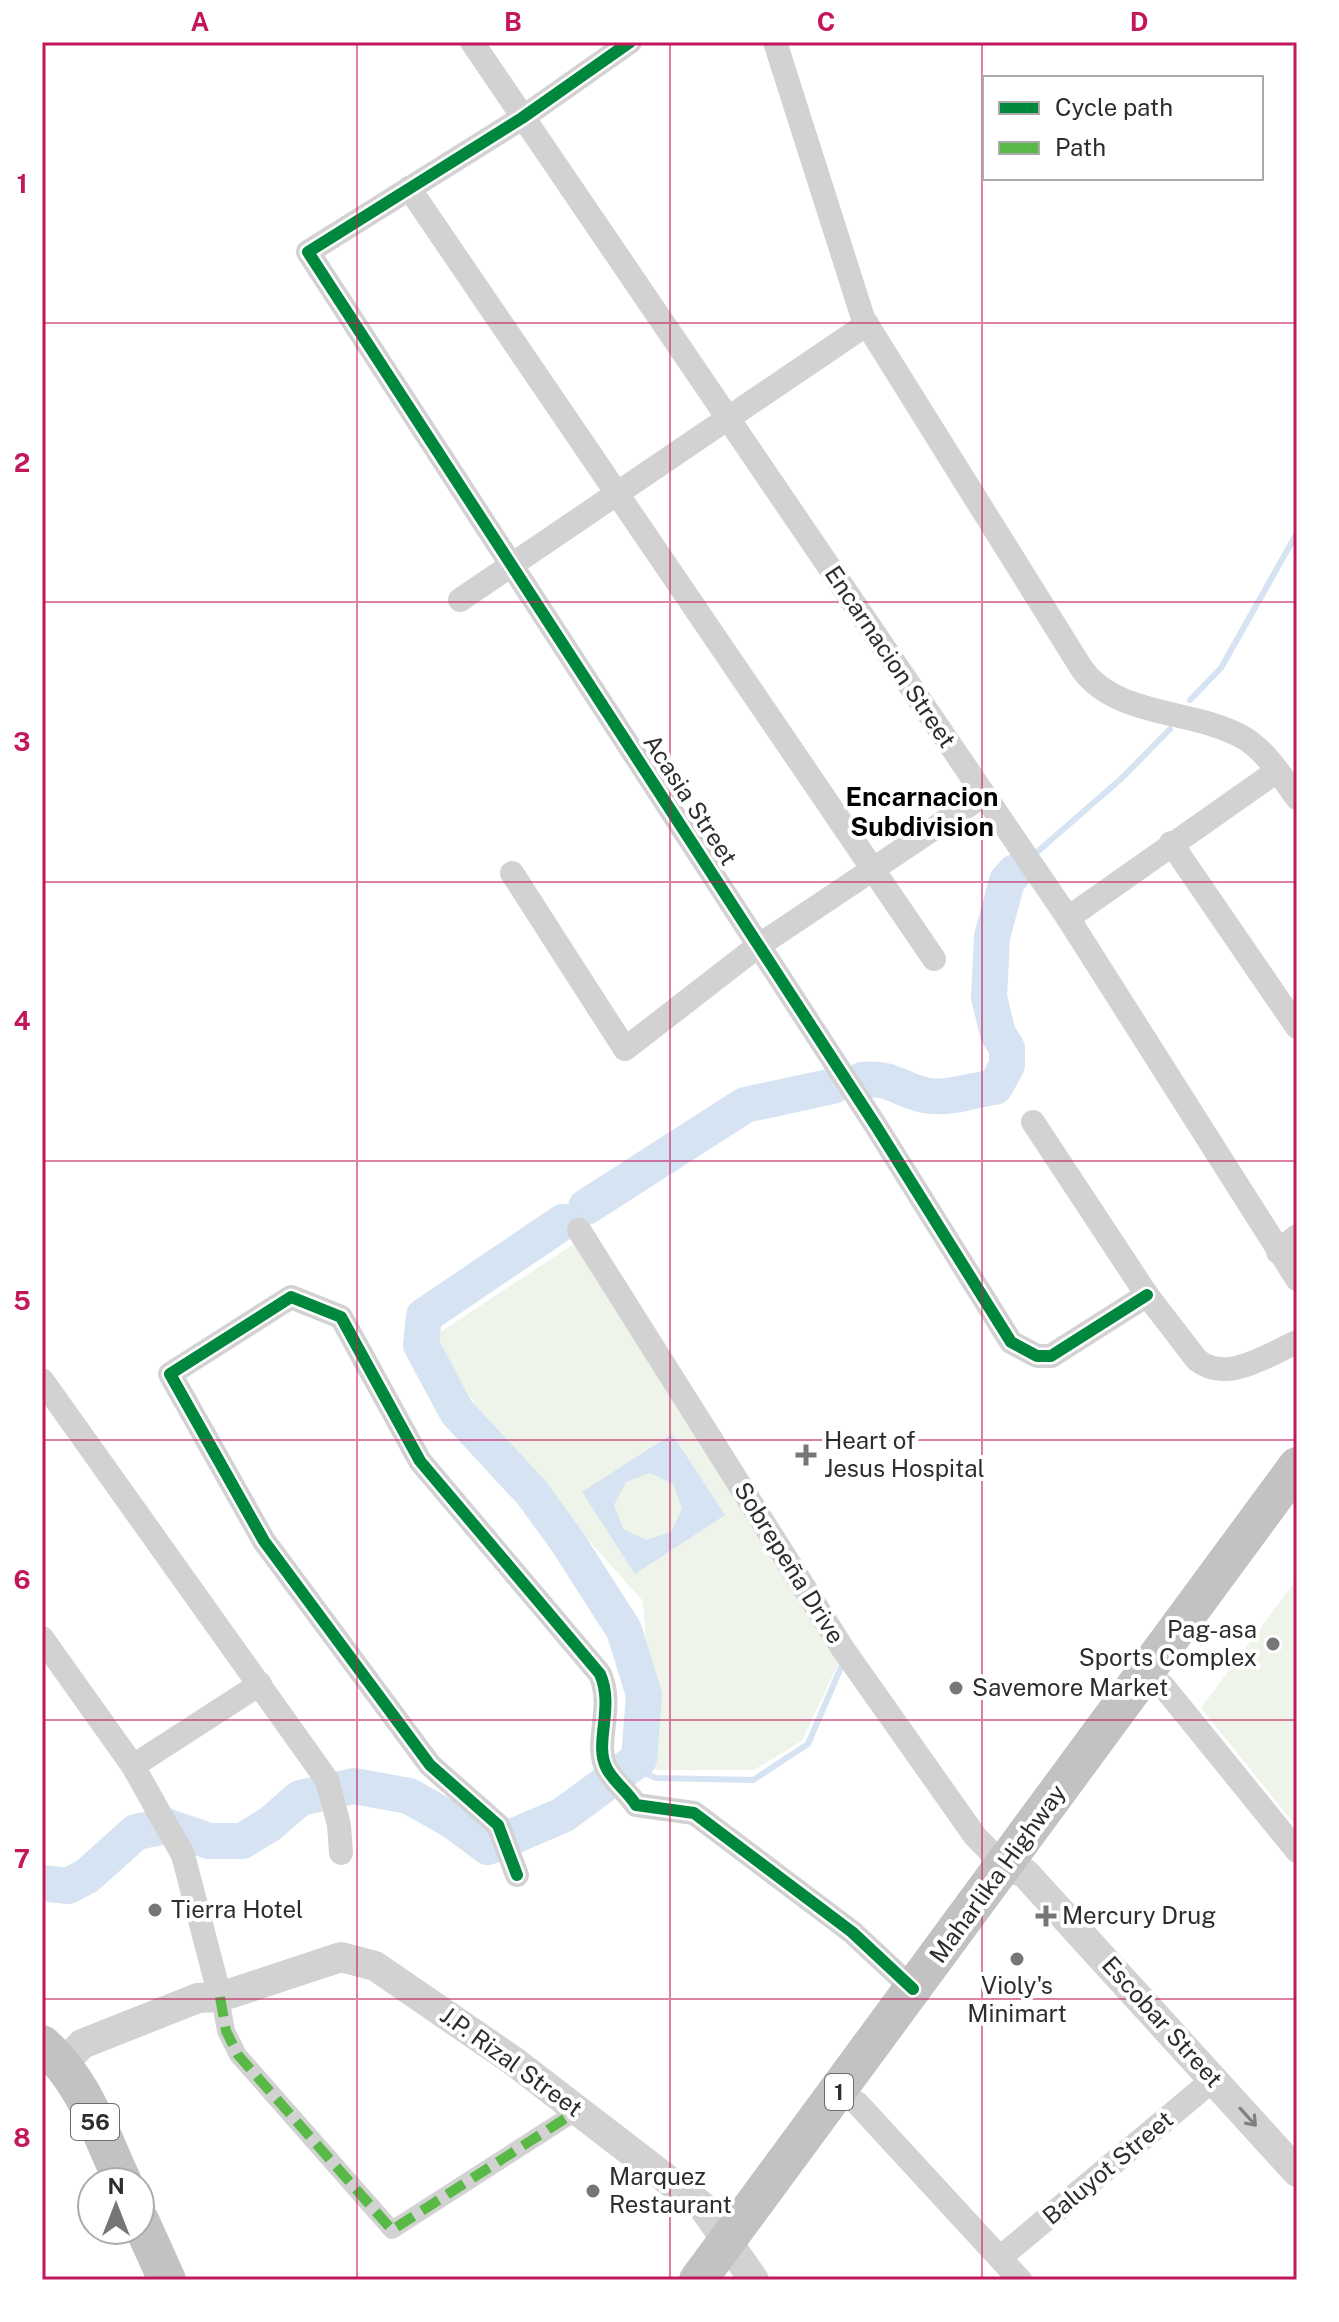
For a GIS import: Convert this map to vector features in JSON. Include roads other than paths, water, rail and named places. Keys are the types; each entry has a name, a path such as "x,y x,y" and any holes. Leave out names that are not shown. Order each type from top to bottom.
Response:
{"highway":[{"name":"Maharlika Highway","path":"698,2280 738,2266 857,2103 1015,1869 1297,1466"},
{"name":"Maharlika Highway","path":"738,2266 913,1989 1163,1686 1297,1501"},
{"name":"56","path":"49,2059 77,2081 116,2166"},
{"path":"152,2246 167,2280"}],"street":[{"name":"Encarnacion Street","path":"472,42 1068,918 1297,1279"},
{"path":"630,42 522,118 409,188 934,959"},
{"path":"775,42 867,324 1092,683 1111,694 1227,729 1248,740 1297,798"},
{"name":"Acasia Street","path":"409,188 308,252 1011,1342 1037,1356 1051,1356 1147,1295"},
{"path":"460,600 867,324"},
{"path":"1068,918 1277,771"},
{"path":"512,873 625,1049 758,946 875,871 984,795"},
{"path":"1171,843 1297,1027"},
{"path":"1033,1122 1147,1295 1185,1347 1207,1368 1237,1368 1297,1342"},
{"name":"Sobrepeña Drive","path":"579,1230 843,1649 975,1836 1015,1869"},
{"path":"1278,1252 1297,1236"},
{"path":"514,1866 498,1825 430,1765 264,1541 170,1374 291,1297 341,1317 420,1461 600,1674 607,1696 607,1721 601,1742 615,1777 636,1805 694,1813 852,1932 913,1989"},
{"path":"42,1380 327,1780 337,1818 341,1853"},
{"path":"42,1638 133,1766 183,1855 226,2031 238,2055 392,2230 577,2111"},
{"path":"133,1766 260,1684"},
{"path":"1163,1686 1297,1851"},
{"name":"Escobar Street","path":"1015,1869 1214,2079 1297,2172"},
{"name":"J.P. Rizal Street","path":"49,2059 198,1998 220,1997 322,1960 357,1959 403,1985 703,2207 738,2266"},
{"name":"Baluyot Street","path":"1001,2257 1214,2079"},
{"path":"857,2103 1020,2280"}],"water":[{"path":"672,1434 725,1515 635,1574 582,1492","holes":["650,1473 673,1484 682,1509 671,1532 646,1540 623,1529 614,1505 626,1482"]}],"waterway":[{"path":"1190,700 1221,668 1297,533"},
{"path":"1036,853 1122,778 1170,729"},
{"path":"862,1080 888,1082 915,1093 933,1096 995,1087 1007,1065 1007,1048 998,1034 989,997 992,937 1007,881 1015,872"},
{"path":"586,1207 745,1105 833,1086"},
{"path":"42,1883 68,1886 87,1876 136,1832 166,1826 209,1841 242,1841 270,1824 300,1798 354,1786 409,1796 453,1821 488,1847 563,1815 639,1759 644,1695 624,1630 532,1493 457,1412 421,1345 424,1316 563,1222"},
{"path":"629,1766 656,1778 753,1780 808,1744 842,1665"}],"place":[{"name":"Heart of Jesus Hospital","path":"806,1455"},
{"name":"Pag-asa Sports Complex","path":"1273,1644"},
{"name":"Savemore Market","path":"956,1688"},
{"name":"Tierra Hotel","path":"155,1910"},
{"name":"Mercury Drug","path":"1046,1916"},
{"name":"Violy's Minimart","path":"1017,1959"},
{"name":"Marquez Restaurant","path":"593,2191"}],"district":[{"name":"Encarnacion Subdivision","path":"922,812"}]}
